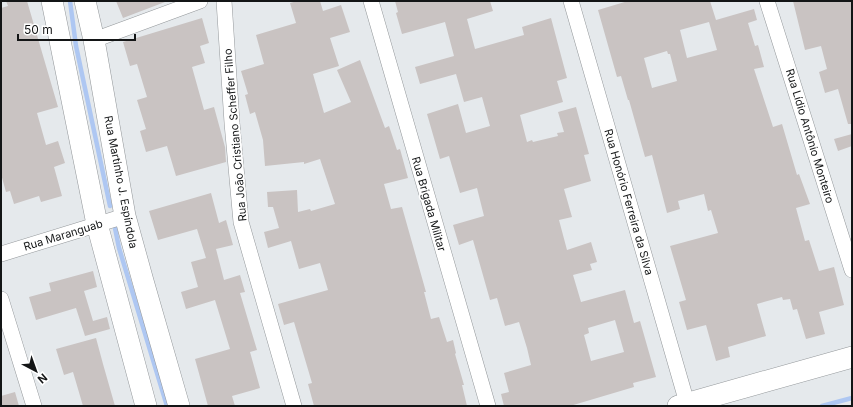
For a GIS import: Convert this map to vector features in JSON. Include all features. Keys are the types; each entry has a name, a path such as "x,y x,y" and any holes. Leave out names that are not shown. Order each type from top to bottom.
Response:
{"main road":[{"path":"52,1 97,224 146,406"},
{"name":"Rua Martinho J. Espíndola","path":"85,1 94,40 125,216 179,406"},
{"path":"682,405 852,357"}],"street":[{"path":"94,40 200,1"},
{"name":"Rua João Cristiano Scheffer Filho","path":"224,1 232,123 242,222 294,406"},
{"name":"Rua Brigada Militar","path":"371,1 488,406"},
{"name":"Rua Honório Ferreira da Silva","path":"571,1 682,405"},
{"name":"Rua Lídio Antônio Monteiro","path":"767,1 852,270"},
{"name":"Rua Maranguab","path":"1,254 125,216"},
{"path":"1,299 34,406"}],"building":[{"path":"6,1 27,1 58,107 37,113 46,145 58,141 65,163 54,167 62,196 41,202 39,196 14,204 10,191 6,192 1,174 1,8 8,6"},
{"path":"116,1 165,1 165,2 123,18"},
{"path":"297,1 320,1 323,11 341,5 350,32 330,38 339,66 313,74 324,113 351,102 337,70 360,60 385,128 389,126 397,150 400,149 408,178 384,184 391,209 402,207 426,292 424,292 431,319 439,317 447,342 453,340 455,354 464,385 462,385 467,406 314,406 308,384 312,383 294,322 284,325 278,304 328,290 320,263 299,269 291,241 268,248 264,232 279,228 273,207 268,207 267,192 297,190 298,212 310,209 311,211 335,204 320,159 304,164 304,162 265,166 263,140 255,112 250,114 245,95 248,94 241,71 264,64 256,35 296,23 290,3"},
{"path":"395,1 490,1 493,11 467,19 475,49 524,35 522,27 551,18 567,78 557,81 563,102 520,115 527,142 558,136 557,133 564,132 558,112 576,107 589,154 584,155 591,181 564,189 572,217 559,220 567,250 591,242 597,262 590,264 592,270 573,275 581,302 625,290 634,323 640,321 656,377 633,383 634,387 570,406 504,406 501,394 509,392 504,373 531,365 527,348 519,322 505,326 497,298 490,300 473,240 459,245 453,225 484,216 477,188 460,193 449,156 440,159 427,114 458,104 466,133 490,126 482,97 464,102 456,74 420,84 415,67 454,56 445,22 402,34 396,13 398,12","holes":["615,320 624,352 591,361 584,335 589,333 588,328"]},
{"path":"628,1 710,1 716,20 754,9 757,20 748,23 755,46 758,45 764,67 754,69 773,127 782,124 797,175 799,174 810,204 796,208 805,241 809,240 819,271 834,267 844,305 819,312 825,334 806,339 797,309 793,310 790,299 783,300 782,297 757,304 766,336 728,347 730,357 716,361 706,325 687,330 679,302 686,300 670,246 718,233 711,210 708,211 704,194 678,201 680,209 667,213 652,155 645,157 621,76 617,77 598,10","holes":["709,22 717,50 687,58 680,30","667,51 668,54 670,54 677,81 652,88 644,58"]},
{"path":"793,1 852,1 852,124 848,124 838,89 825,93 819,72 827,69 821,46 805,50"},
{"path":"202,18 209,43 200,46 205,63 192,67 204,110 214,107 225,147 226,162 176,176 167,146 146,152 140,131 146,129 137,100 147,97 137,64 130,66 123,42"},
{"path":"852,134 852,146 838,151 834,139"},
{"path":"211,193 219,223 226,220 233,245 216,249 224,280 240,275 245,292 240,293 257,350 250,352 260,388 232,396 235,406 208,406 195,359 230,349 215,300 186,309 181,292 198,287 191,262 206,258 197,229 158,240 149,211"},
{"path":"93,271 97,287 84,291 93,321 107,317 110,329 85,336 76,308 36,320 29,297 51,291 49,283"},
{"path":"96,338 115,406 83,406 73,372 64,375 56,349"},
{"path":"15,392 19,406 1,406 1,396"}],"waterway":[{"path":"70,1 76,46 110,206"},
{"path":"115,228 119,248 167,406"},
{"path":"822,406 852,398"}]}
